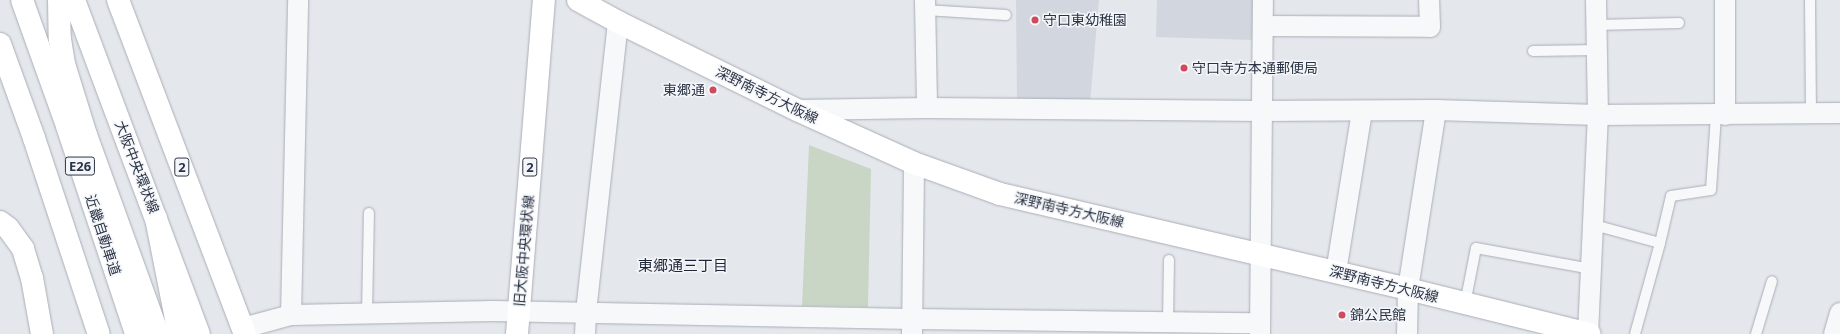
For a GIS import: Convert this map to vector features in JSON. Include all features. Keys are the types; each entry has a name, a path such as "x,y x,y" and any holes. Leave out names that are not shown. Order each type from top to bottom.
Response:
{"main road":[{"name":"近畿自動車道","path":"22,0 67,126 136,334"},
{"path":"59,0 58,12 60,38 64,64 86,135 171,331"},
{"name":"大阪中央環状線","path":"74,0 199,334"},
{"name":"2","path":"118,0 244,331"},
{"name":"旧大阪中央環状線","path":"517,334 544,0"},
{"name":"深野南寺方大阪線","path":"578,0 618,22 797,110 914,162 1000,194 1408,289 1589,334"},
{"name":"E26","path":"0,44 34,138 99,334"},
{"path":"156,218 171,331"},
{"path":"0,222 8,228 23,249 32,278 42,334"}],"street":[{"path":"291,315 298,0"},
{"path":"244,331 291,315 519,311 586,312 912,327 1168,322 1260,328 1263,0"},
{"path":"1263,26 1430,27 1430,0"},
{"path":"1589,334 1598,115 1596,0"},
{"path":"1721,114 1726,0"},
{"path":"925,5 927,108"},
{"path":"585,334 586,312 618,22"},
{"path":"797,110 927,108 1262,111 1436,110 1598,115 1840,113"},
{"path":"1407,334 1408,289 1436,110"},
{"path":"1336,272 1362,111"},
{"path":"912,327 914,162"},
{"path":"1834,334 1840,313"}],"lane":[{"path":"1810,0 1811,114"},
{"path":"925,5 1006,15"},
{"path":"1596,25 1679,24"},
{"path":"1533,50 1597,50"},
{"path":"1635,334 1660,243 1671,196 1710,190 1721,114"},
{"path":"367,314 369,213"},
{"path":"1594,225 1660,243"},
{"path":"1465,304 1476,248 1592,269"},
{"path":"1168,322 1169,260"},
{"path":"1756,334 1772,281"}],"shaded area":[{"path":"1016,0 1099,0 1090,103 1017,101"},
{"path":"1157,0 1253,0 1253,40 1156,37"}],"green space":[{"path":"809,145 871,169 868,307 802,306"}],"place":[{"name":"守口東幼稚園","path":"1035,20"},
{"name":"守口寺方本通郵便局","path":"1184,68"},
{"name":"東郷通","path":"713,90"},
{"name":"錦公民館","path":"1342,315"}],"district":[{"name":"東郷通三丁目","path":"683,266"}]}
